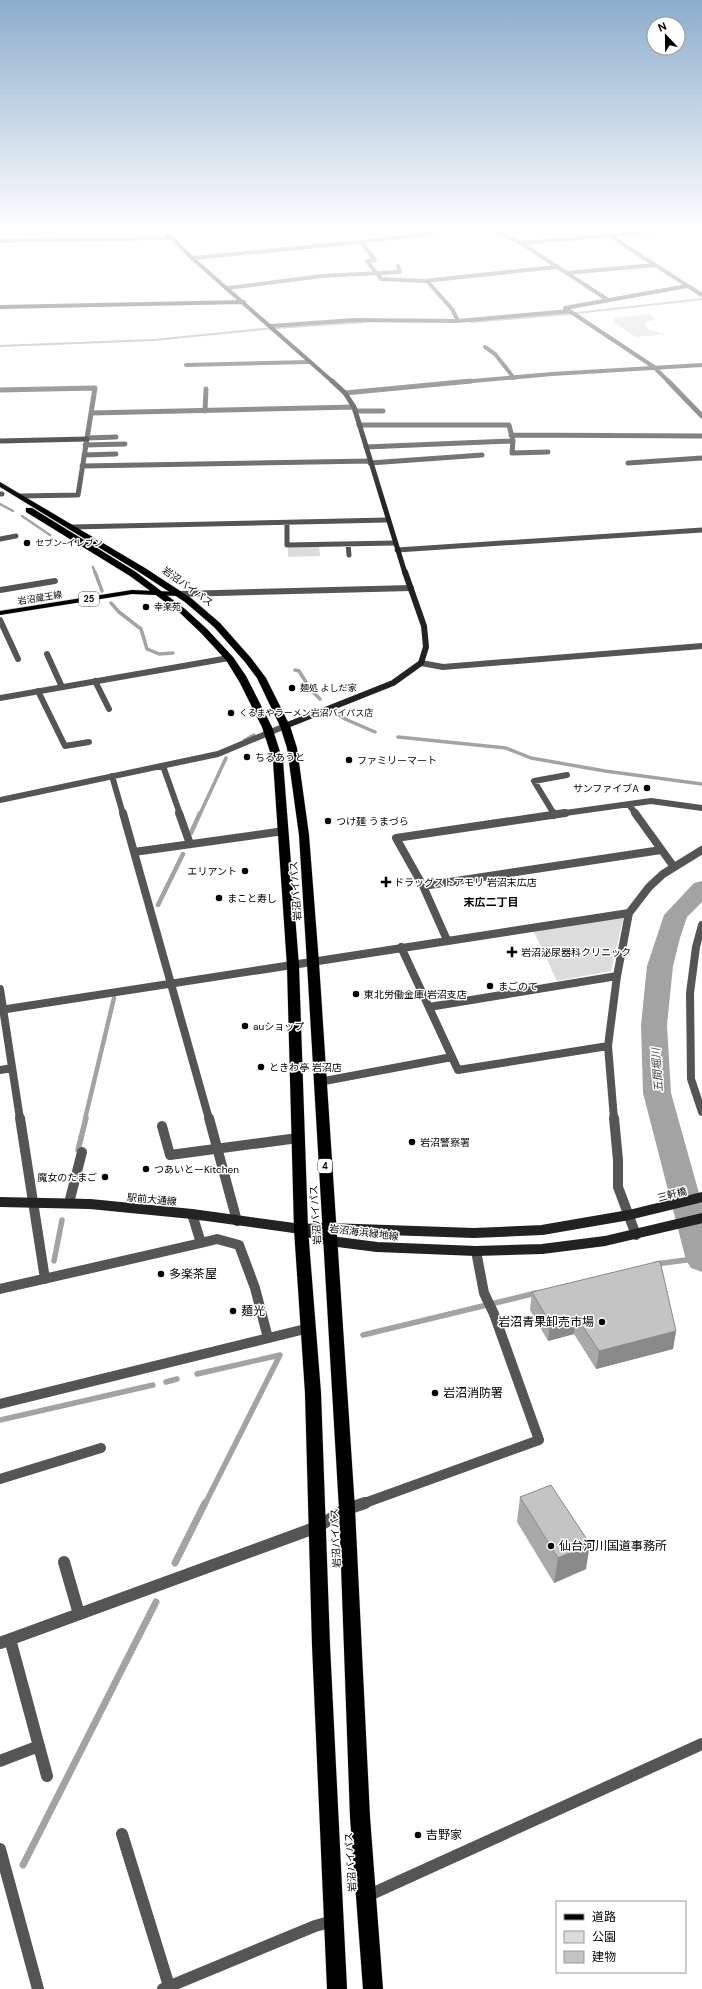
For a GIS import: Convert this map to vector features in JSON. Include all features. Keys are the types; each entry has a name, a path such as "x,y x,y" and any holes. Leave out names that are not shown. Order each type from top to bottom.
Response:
{"highway":[{"name":"岩沼バイパス","path":"1,491 20,496 72,527 179,594 217,625 248,660 261,678 285,726 292,748 300,796 313,962 319,1082 347,1509 360,1817 373,1989"},
{"name":"岩沼バイパス","path":"1,491 159,593 205,630 229,658 247,686 270,733 278,754 293,966 301,1229 309,1328 337,1989"}],"main road":[{"name":"岩沼蔵王線","path":"0,613 132,592 179,594"}],"street":[{"path":"0,800 218,754 392,683 405,676 421,663 426,647 424,626 397,550 354,409 345,393 268,324"},
{"path":"271,327 309,324"},
{"path":"589,324 654,368 702,416"},
{"path":"485,346 496,354 514,378"},
{"path":"186,365 310,362"},
{"path":"345,393 514,378 702,365"},
{"path":"0,390 95,388 78,495 20,496"},
{"path":"205,411 206,389"},
{"path":"91,413 354,409 383,411"},
{"path":"359,425 509,425 513,442 512,453 548,452"},
{"path":"511,435 702,436"},
{"path":"0,441 116,437"},
{"path":"366,447 513,442"},
{"path":"86,445 126,444"},
{"path":"84,455 116,454"},
{"path":"82,466 370,462 482,454"},
{"path":"628,462 702,458"},
{"path":"72,527 388,520"},
{"path":"287,523 287,545 395,543"},
{"path":"397,550 702,530"},
{"path":"0,539 16,536"},
{"path":"348,544 349,555"},
{"path":"0,590 55,581"},
{"path":"179,594 411,588"},
{"path":"0,620 18,659"},
{"path":"421,663 443,667 702,646"},
{"path":"47,654 62,687"},
{"path":"0,698 229,658"},
{"path":"96,681 109,709"},
{"path":"38,691 65,746 89,742"},
{"path":"163,766 190,844"},
{"path":"554,815 534,781 567,775"},
{"path":"112,776 172,984 237,1221"},
{"path":"447,940 423,886 396,838 651,801 702,808"},
{"path":"629,805 674,867"},
{"path":"134,852 284,831"},
{"path":"423,886 661,850"},
{"path":"636,1234 618,1187 618,1160 608,1046 617,976 629,913 649,887 663,874 702,850"},
{"path":"1,1010 293,966 401,947 629,913"},
{"path":"702,925 696,947 690,993 691,1079 702,1112"},
{"path":"401,947 458,1070 608,1046"},
{"path":"429,1007 617,976"},
{"path":"0,989 1,1010 12,1068 45,1280"},
{"path":"319,1082 452,1058"},
{"path":"0,1070 12,1068"},
{"path":"162,1126 170,1155 298,1138"},
{"path":"69,1203 82,1152"},
{"name":"三軒橋","path":"648,1211 702,1197"},
{"name":"駅前大通線","path":"0,1202 69,1203 192,1214 301,1229"},
{"name":"岩沼海浜緑地線","path":"301,1229 329,1235 474,1234 542,1230 648,1211"},
{"path":"192,1214 201,1243"},
{"name":"岩沼海浜緑地線","path":"301,1229 377,1247 476,1251 542,1249 636,1234 702,1218"},
{"path":"0,1289 45,1280 217,1238 239,1245 255,1288 268,1338"},
{"path":"47,1776 39,1746 3,1641 317,1527 347,1509 539,1440 494,1314 484,1293 476,1251"},
{"path":"0,1404 309,1328"},
{"path":"0,1480 101,1448"},
{"path":"64,1562 79,1614"},
{"path":"366,1896 702,1744"},
{"path":"0,1761 39,1746"},
{"path":"122,1834 166,1988 314,1926 333,1921"},
{"path":"0,1849 38,1989"}],"green space":[{"path":"616,324 645,324 647,329 667,334 636,337"},
{"path":"319,545 320,556 288,557 288,546"},
{"path":"624,916 611,971 557,981 533,930"}],"building":[{"name":"岩沼青果卸売市場","path":"660,1261 676,1331 599,1351 576,1316 550,1323 532,1292"},
{"path":"551,1485 590,1544 558,1558 520,1497"}],"waterway":[{"path":"0,346 154,340 263,329 337,324"},
{"path":"0,504 13,511"},
{"path":"22,516 50,535"},
{"path":"93,567 95,573"},
{"path":"95,572 102,591"},
{"path":"111,603 119,612 141,629 147,649 159,654 173,653"},
{"path":"295,670 299,671 311,690 320,699"},
{"path":"335,712 345,719 375,732"},
{"path":"245,740 254,735"},
{"path":"398,737 506,748 531,758 605,771 702,784"},
{"path":"200,814 226,758"},
{"path":"191,833 200,813"},
{"path":"158,905 183,854"},
{"name":"五間堀川","path":"702,888 676,915 660,966 654,1025 657,1093 702,1260"},
{"path":"85,1119 114,998"},
{"path":"78,1150 86,1118"},
{"path":"54,1261 62,1220"},
{"path":"656,1264 701,1258"},
{"path":"363,1335 536,1293"},
{"path":"197,1374 280,1355 205,1504"},
{"path":"166,1382 177,1379"},
{"path":"0,1420 153,1385"},
{"path":"175,1563 205,1503"},
{"path":"23,1865 156,1602"}],"place":[{"name":"セブン-イレブン","path":"27,543"},
{"name":"幸楽苑","path":"146,607"},
{"name":"麺処 よしだ家","path":"292,688"},
{"name":"くるまやラーメン岩沼バイパス店","path":"231,713"},
{"name":"ちるあうと","path":"247,757"},
{"name":"ファミリーマート","path":"349,760"},
{"name":"サンファイブA","path":"647,788"},
{"name":"つけ麺 うまづら","path":"328,821"},
{"name":"エリアント","path":"245,871"},
{"name":"ドラッグストアモリ 岩沼末広店","path":"386,882"},
{"name":"まこと寿し","path":"219,898"},
{"name":"岩沼泌尿器科クリニック","path":"512,952"},
{"name":"まごのて","path":"490,986"},
{"name":"東北労働金庫 岩沼支店","path":"356,994"},
{"name":"auショップ","path":"245,1026"},
{"name":"ときわ亭 岩沼店","path":"261,1067"},
{"name":"岩沼警察署","path":"412,1142"},
{"name":"つあいとーKitchen","path":"146,1169"},
{"name":"魔女のたまご","path":"105,1177"},
{"name":"多楽茶屋","path":"161,1274"},
{"name":"麺光","path":"233,1311"},
{"name":"岩沼青果卸売市場","path":"602,1322"},
{"name":"岩沼消防署","path":"435,1393"},
{"name":"仙台河川国道事務所","path":"551,1546"},
{"name":"吉野家","path":"418,1835"}],"district":[{"name":"末広二丁目","path":"491,902"}]}
